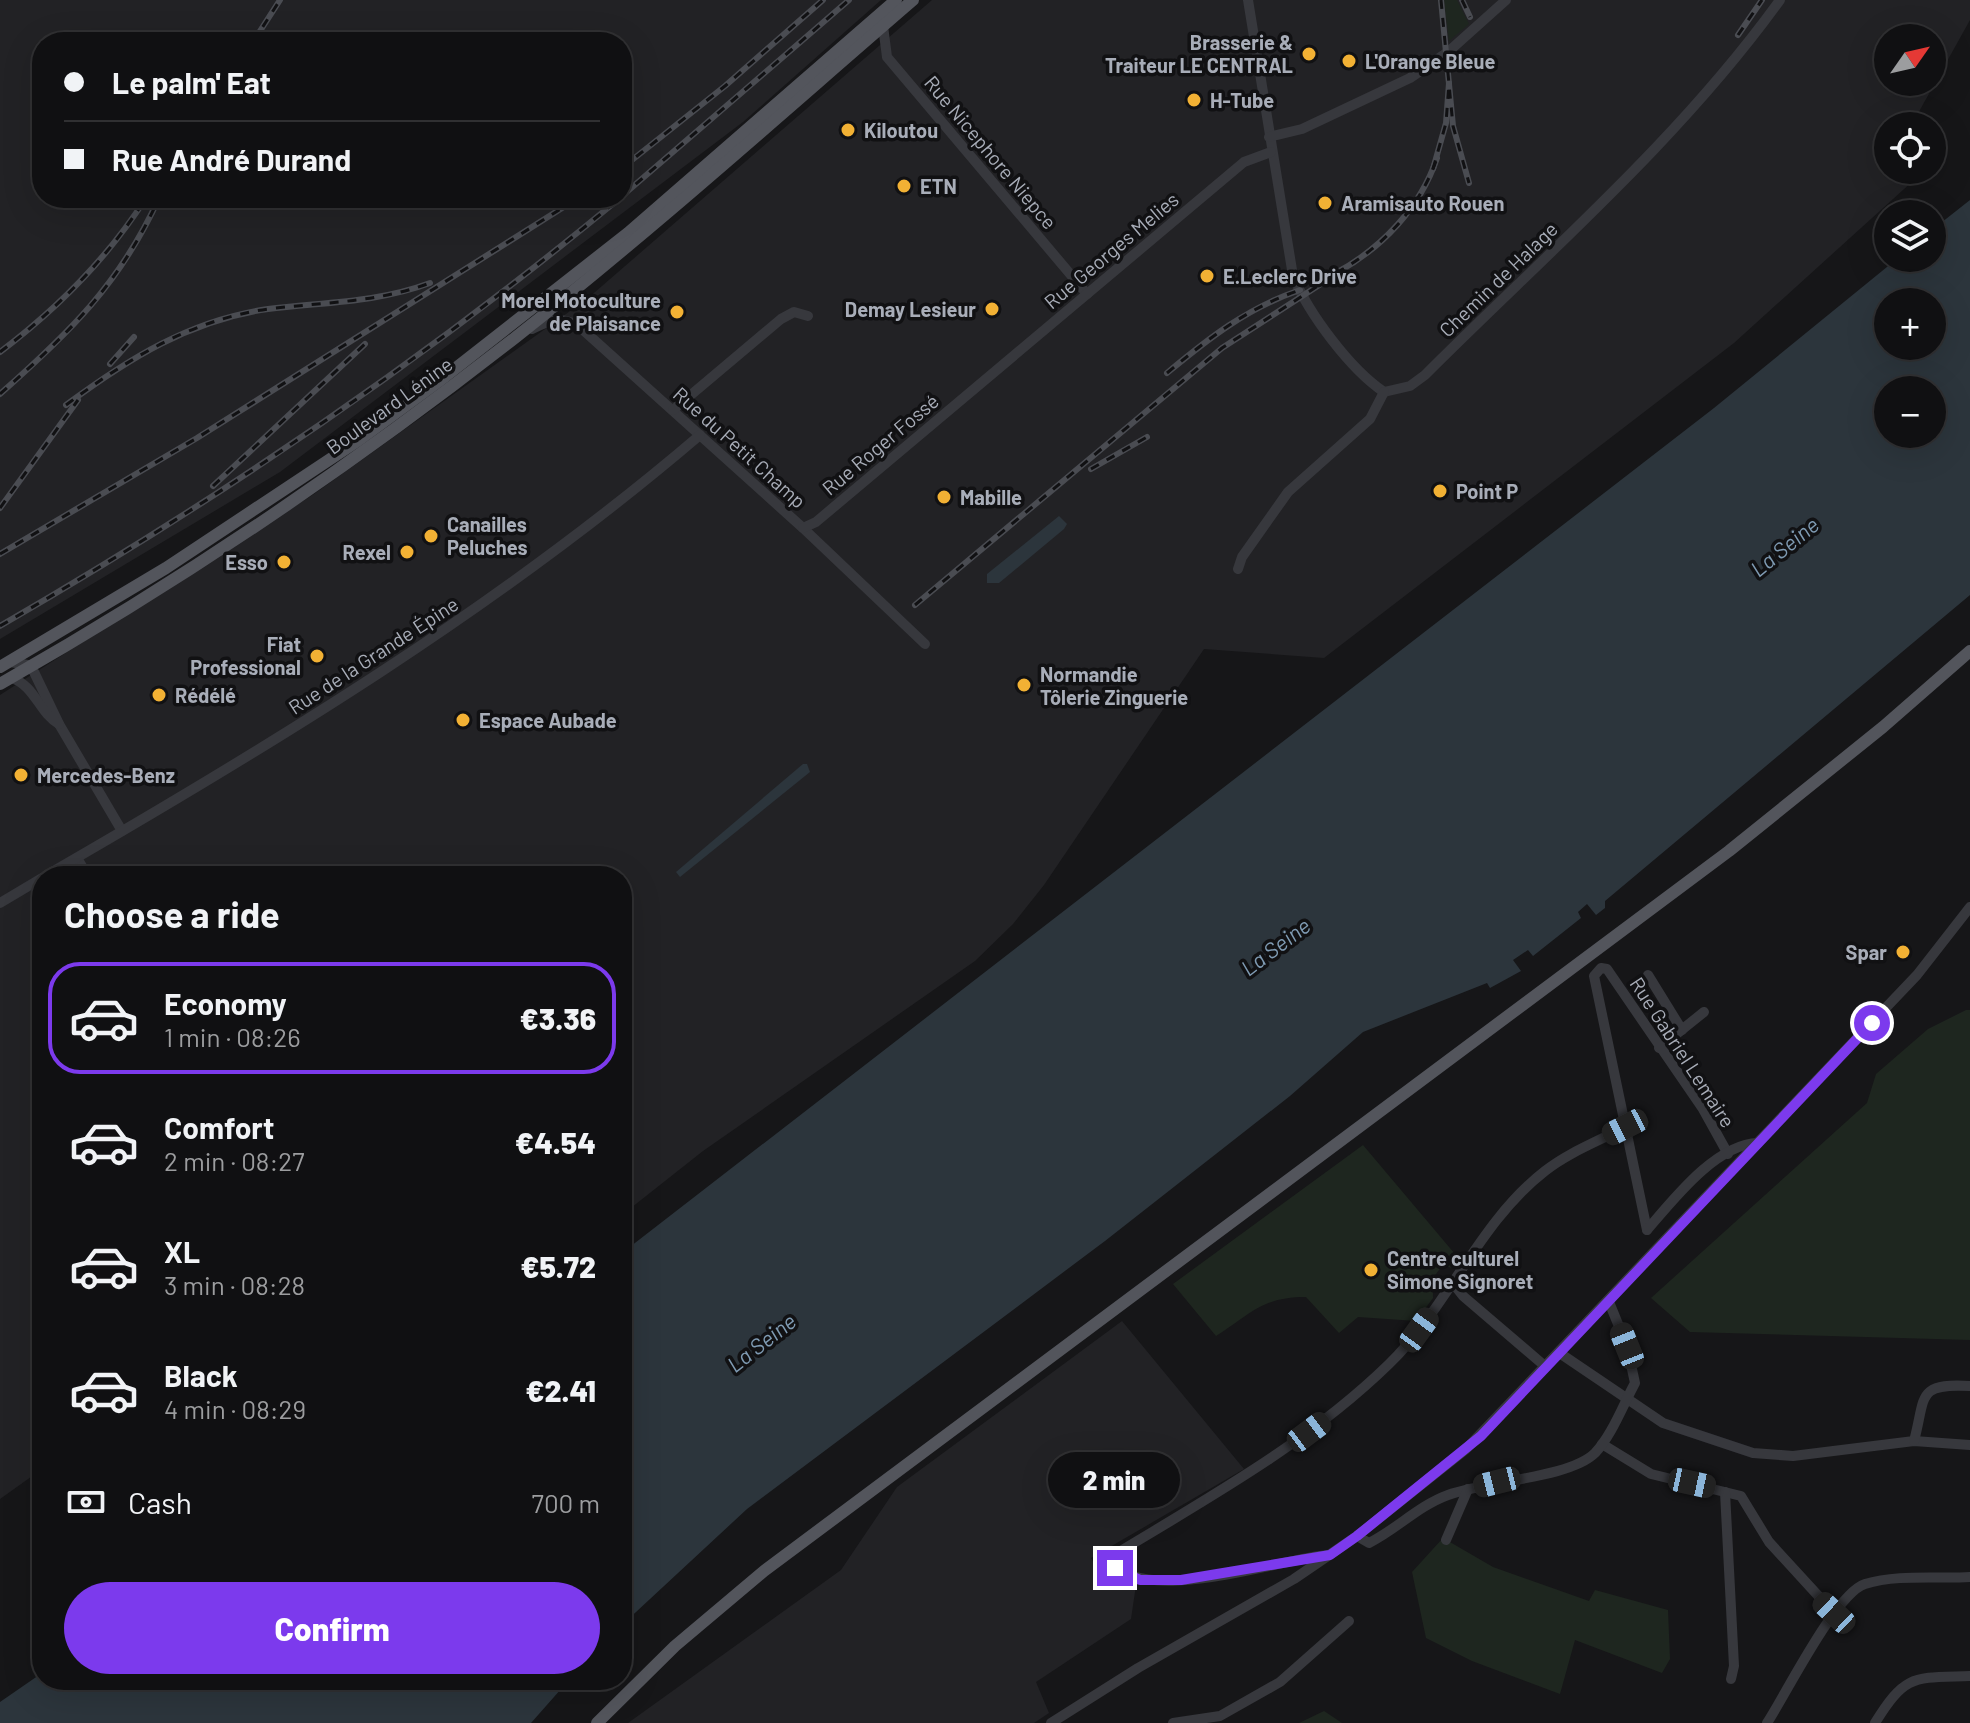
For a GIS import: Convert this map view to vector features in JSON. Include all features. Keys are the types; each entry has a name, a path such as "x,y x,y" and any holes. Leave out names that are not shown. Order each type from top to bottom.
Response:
{"main road":[{"name":"Boulevard Lénine","path":"4,664 31,651 166,568 370,432 576,276 896,0"},
{"name":"Boulevard Lénine","path":"18,675 208,557 516,337 748,144 913,0"},
{"path":"632,1688 675,1646 764,1571 1729,851 1883,727 1970,651"},
{"path":"597,1723 630,1690"}],"street":[{"path":"1238,569 1242,557 1288,492 1370,419 1384,392 1349,357 1309,309 1290,265 1248,0"},
{"path":"1269,137 1302,129 1410,78 1448,52 1506,0"},
{"name":"Chemin de Halage","path":"1384,392 1410,386 1425,375 1597,208 1726,69 1780,0"},
{"name":"Rue Nicephore Niepce","path":"883,26 887,57 1087,294"},
{"name":"Rue Georges Melies","path":"979,384 1244,162 1271,152"},
{"path":"673,410 787,314 808,316"},
{"name":"Rue du Petit Champ","path":"516,337 549,321 573,321 803,528 925,644"},
{"name":"Rue Roger Fossé","path":"803,528 816,522 979,384"},
{"name":"Rue de la Grande Épine","path":"63,866 449,629 569,541 700,435"},
{"name":"Boulevard Lénine","path":"4,664 18,675 31,651"},
{"path":"18,675 50,719 59,724"},
{"path":"18,675 59,724 122,831"},
{"path":"77,858 82,866"},
{"name":"Rue de la Grande Épine","path":"0,903 32,884"},
{"path":"1051,1723 1330,1555 1466,1449 1561,1354 1917,975 1970,907"},
{"name":"Rue Gabriel Lemaire","path":"1728,1154 1703,1109 1607,969 1601,968 1594,976 1647,1230 1695,1176 1728,1154 1758,1143"},
{"path":"1648,975 1682,1030"},
{"path":"1659,1048 1704,1012"},
{"path":"1330,1555 1163,1582 1129,1577 1115,1568 1109,1558 1247,1474 1345,1404 1400,1353 1524,1191 1544,1172 1625,1127"},
{"path":"1452,1282 1463,1296 1546,1367"},
{"path":"1357,1536 1366,1543 1372,1542 1429,1503 1468,1489 1576,1466 1602,1444 1635,1378 1609,1302"},
{"path":"1561,1354 1625,1400 1679,1430 1765,1455 1793,1456 1914,1441 1970,1445"},
{"path":"1914,1441 1927,1393 1943,1385 1970,1386"},
{"path":"1602,1444 1651,1474 1741,1496 1769,1542 1834,1613"},
{"path":"1446,1540 1468,1489"},
{"path":"1725,1492 1734,1666 1731,1679"},
{"path":"1767,1723 1834,1613 1854,1589 1869,1583 1970,1577"},
{"path":"1173,1723 1220,1716 1280,1682 1349,1621"},
{"path":"1875,1723 1893,1694 1910,1681 1970,1676"}],"shaded area":[{"path":"0,0 881,0 743,122 632,206 632,32 32,32 32,208 629,208 280,472 0,639"},
{"path":"932,0 1970,0 1970,20 1946,63 1946,24 1874,24 1874,96 1928,96 1919,112 1874,112 1874,184 1910,184 1892,200 1874,200 1874,216 1734,343 1324,658 1204,649 1044,885 1013,924 975,961 703,1151 632,1207 632,866 32,866 32,1476 0,1499 0,695 314,494 587,299"},
{"path":"1444,0 1457,0 1469,24 1449,41"},
{"path":"1970,1010 1970,1340 1690,1332 1651,1298 1867,1103 1876,1074 1928,1029"},
{"path":"1363,1145 1460,1260 1453,1268 1443,1266 1436,1274 1433,1298 1416,1321 1358,1317 1339,1333 1306,1297 1291,1298 1257,1308 1216,1336 1173,1284"},
{"path":"1122,1321 1244,1469 1091,1558 1101,1576 1136,1585 1131,1619 1036,1682 1049,1713 1034,1723 628,1723 841,1570 897,1487"},
{"path":"1443,1538 1493,1567 1589,1601 1595,1590 1668,1610 1670,1659 1662,1673 1575,1640 1560,1694 1472,1661 1426,1638 1412,1572"},
{"path":"1324,1711 1342,1723 1299,1723"}],"water":[{"name":"La Seine","path":"1970,200 1970,595 1605,901 1605,908 1596,915 1587,904 1578,912 1581,918 1533,956 1528,950 1513,960 1521,971 1490,988 1487,983 1363,1032 1290,1096 1105,1241 747,1509 632,1616 632,1245 1714,408 1881,272 1946,272 1946,219"},
{"path":"1059,516 1067,524 1064,529 999,583 987,583 987,574"},
{"path":"803,764 807,764 810,772 680,877 676,872"},
{"path":"32,1680 32,1690 560,1690 531,1723 0,1723 0,1702"}],"railway":[{"path":"259,32 280,0"},
{"path":"632,160 725,86 823,0"},
{"path":"632,187 849,0"},
{"path":"1441,0 1453,126 1469,183"},
{"path":"1462,0 1470,17"},
{"path":"1738,35 1762,0"},
{"path":"1433,169 1446,123 1449,83"},
{"path":"1336,273 1369,252 1397,225 1421,194 1437,158"},
{"path":"0,352 80,282 139,208"},
{"path":"0,394 91,305 127,256 154,208"},
{"path":"0,554 197,438 562,208"},
{"path":"0,626 162,529 319,425 472,315 608,208"},
{"path":"915,605 1222,348 1344,269"},
{"path":"66,405 137,357 212,322 268,309 390,295 430,283"},
{"path":"1167,373 1229,325 1300,290"},
{"path":"110,364 134,337"},
{"path":"213,486 365,344"},
{"path":"0,508 78,400"},
{"path":"1091,469 1147,437"}],"place":[{"name":"Brasserie & Traiteur LE CENTRAL","path":"1309,54"},
{"name":"L'Orange Bleue","path":"1349,61"},
{"name":"H-Tube","path":"1194,100"},
{"name":"Kiloutou","path":"848,130"},
{"name":"ETN","path":"904,186"},
{"name":"Aramisauto Rouen","path":"1325,203"},
{"name":"E.Leclerc Drive","path":"1207,276"},
{"name":"Demay Lesieur","path":"992,309"},
{"name":"Morel Motoculture de Plaisance","path":"677,312"},
{"name":"Point P","path":"1440,491"},
{"name":"Mabille","path":"944,497"},
{"name":"Canailles Peluches","path":"431,536"},
{"name":"Rexel","path":"407,552"},
{"name":"Esso","path":"284,562"},
{"name":"Fiat Professional","path":"317,656"},
{"name":"Normandie Tôlerie Zinguerie","path":"1024,685"},
{"name":"Rédélé","path":"159,695"},
{"name":"Espace Aubade","path":"463,720"},
{"name":"Mercedes-Benz","path":"21,775"},
{"name":"Spar","path":"1903,952"},
{"name":"Centre culturel Simone Signoret","path":"1371,1270"}],"route":[{"path":"1115,1568 1140,1580 1181,1580 1330,1555 1357,1536 1481,1436 1872,1023"}]}
